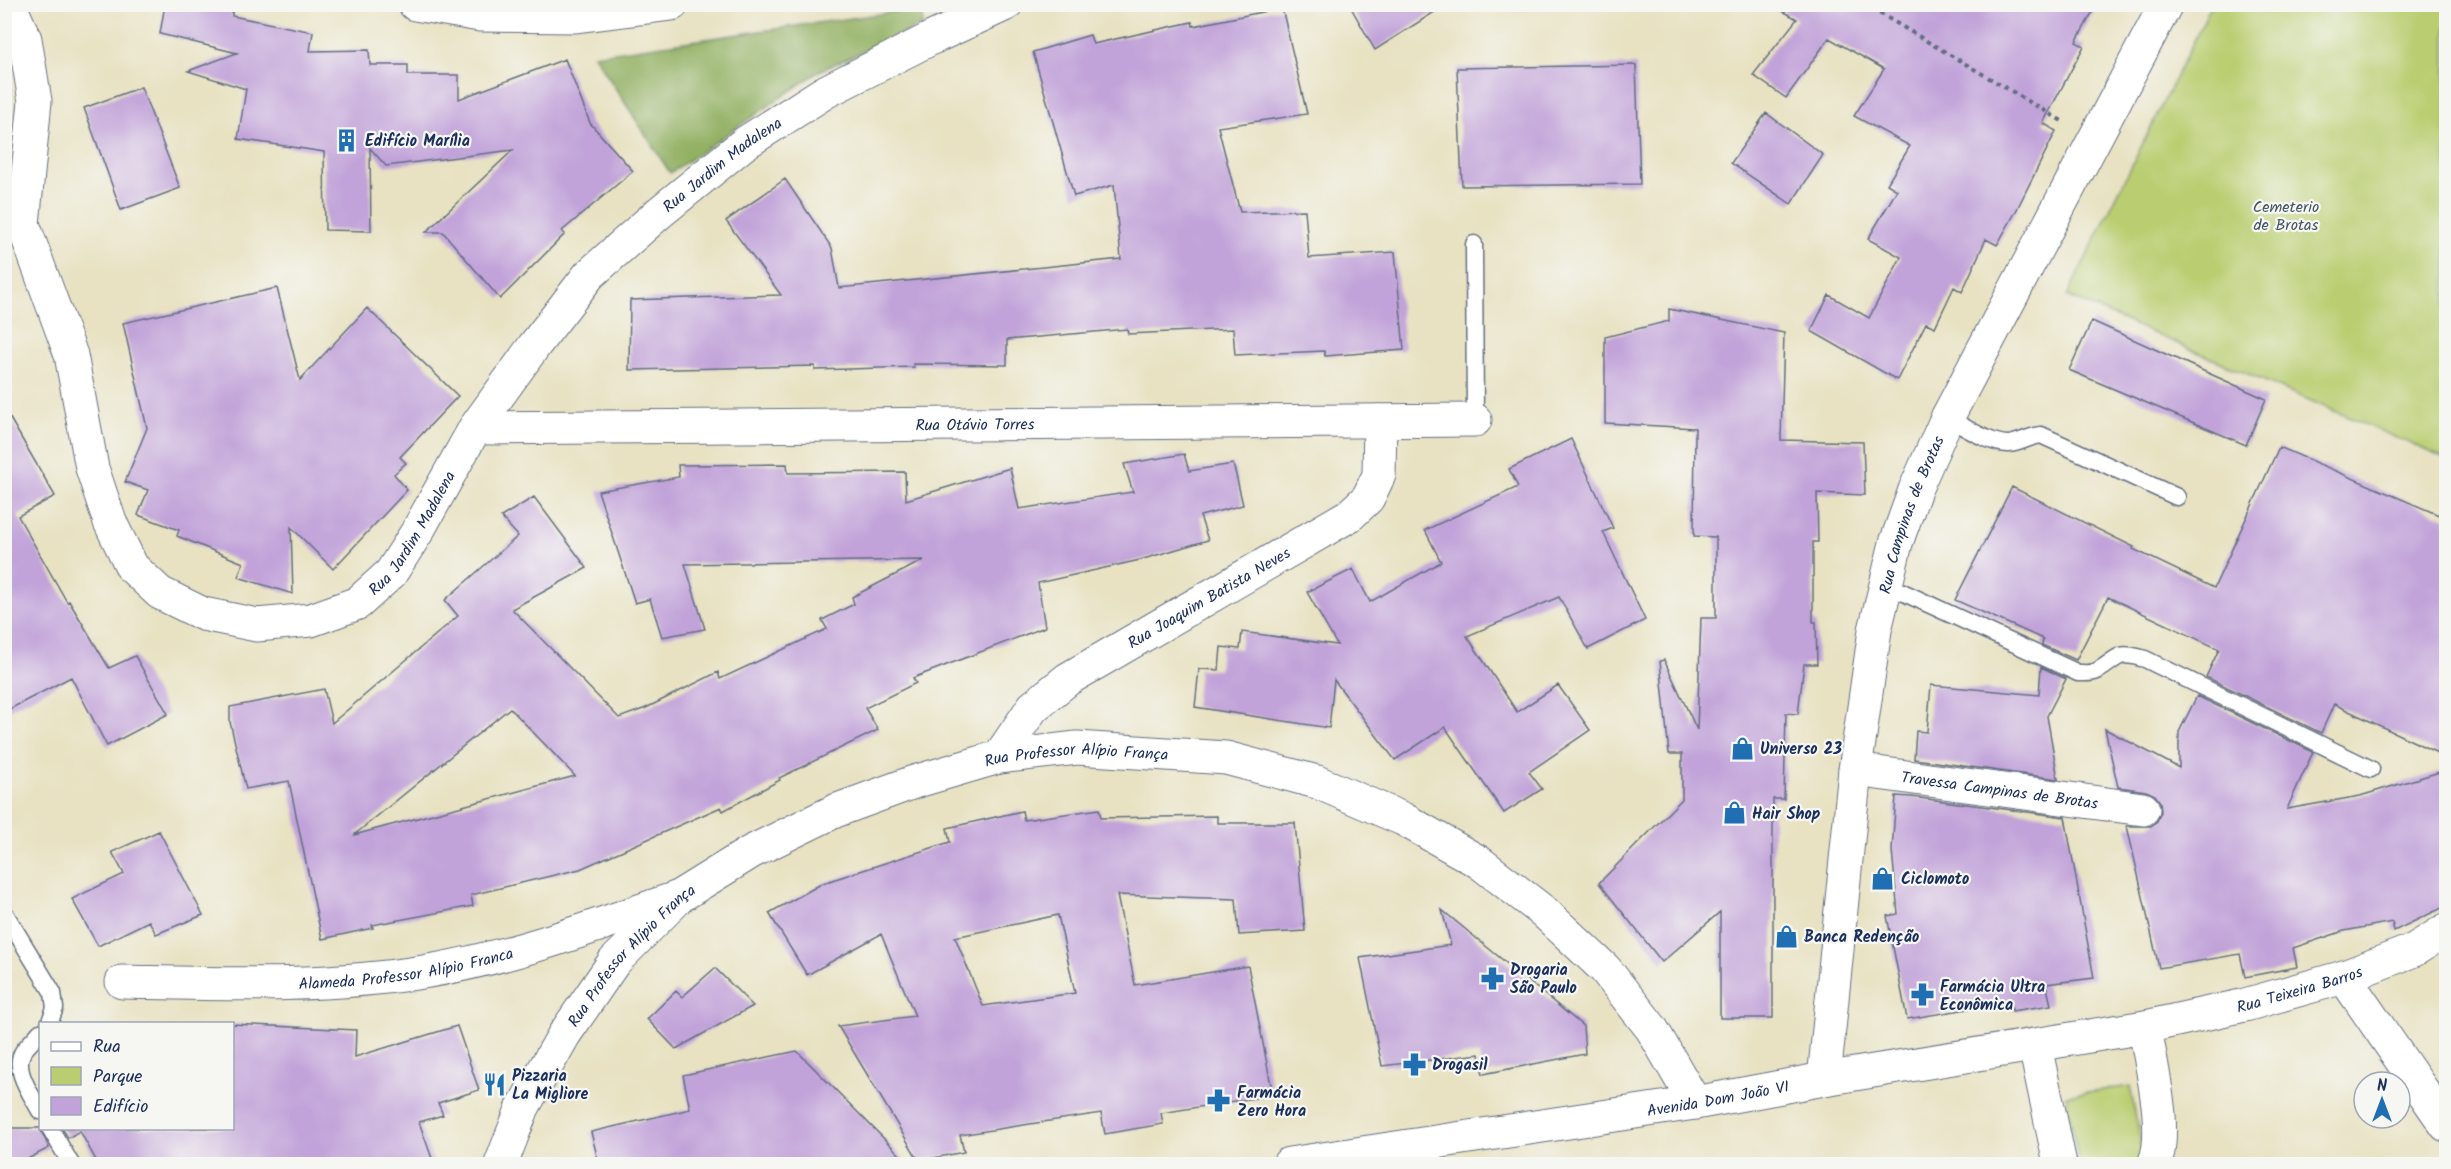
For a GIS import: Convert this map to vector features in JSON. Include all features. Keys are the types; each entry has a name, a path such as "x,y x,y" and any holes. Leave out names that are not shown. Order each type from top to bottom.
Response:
{"street":[{"name":"Rua Jardim Madalena","path":"9,4 25,39 35,101 14,211 71,355 92,468 110,522 132,567 160,593 203,614 257,625 311,620 358,603 391,573 417,532 475,428 534,346 589,276 658,213 745,143 825,92 1006,4"},
{"path":"415,4 480,15 576,16 672,4"},
{"name":"Rua Campinas de Brotas","path":"1824,1078 1855,770 1875,630 1896,543 1915,490 1947,418 2166,4"},
{"name":"Rua Otávio Torres","path":"475,428 1475,420"},
{"name":"Rua Joaquim Batista Neves","path":"999,757 1033,707 1068,679 1350,515 1368,498 1379,475 1380,421"},
{"name":"Rua Professor Alípio França","path":"501,1164 523,1107 564,1035 614,962 680,896 752,852 835,811 914,782 999,757 1077,748 1226,758 1317,782 1403,819 1479,861 1544,912 1605,969 1652,1029 1695,1102"},
{"name":"Travessa Campinas de Brotas","path":"1855,770 2143,809"},
{"name":"Alameda Professor Alípio Franca","path":"122,982 230,984 330,982 422,972 490,958 552,941 680,896"},
{"name":"Rua Teixeira Barros","path":"2145,1027 2245,1005 2344,977 2414,950 2446,930"},
{"path":"2344,977 2446,1125"},
{"path":"2145,1027 2160,1125 2157,1157 2154,1164"},
{"name":"Avenida Dom João VI","path":"1289,1164 1695,1102 1824,1078 2145,1027"},
{"path":"2035,1046 2060,1164"}],"lane":[{"path":"1474,244 1475,420"},
{"path":"1947,418 1999,444 2012,444 2032,436 2042,435 2177,497"},
{"path":"1885,584 2078,674 2095,673 2116,657 2130,654 2145,659 2372,769"},
{"path":"4,912 53,993 55,1008 49,1022"},
{"path":"39,1033 22,1052 20,1067 26,1085 39,1109"},
{"path":"52,1130 71,1164"}],"path":[{"path":"1864,4 2094,140"}],"green space":[{"name":"Cemeterio de Brotas","path":"2212,4 2446,5 2446,459 2067,296"},
{"path":"921,8 923,25 821,70 670,173 594,55"},
{"path":"2130,1086 2143,1155 2140,1164 2079,1164 2066,1095"}],"building":[{"path":"165,4 233,4 232,16 313,32 310,51 369,50 370,65 408,65 408,75 459,75 459,99 565,59 590,123 633,171 562,231 565,234 500,299 443,232 426,232 513,150 386,166 370,148 371,231 325,230 324,152 238,139 246,89 188,71 237,53 160,34"},
{"path":"1349,4 1447,4 1375,50"},
{"path":"1770,4 2097,4 2076,42 2084,46 2043,123 2056,131 2015,213 1997,245 1986,239 1962,292 1954,287 1935,327 1926,323 1897,380 1811,331 1829,295 1869,318 1901,257 1868,239 1897,190 1887,184 1910,146 1854,116 1884,69 1829,38 1786,98 1753,75 1797,19"},
{"path":"1282,8 1307,114 1218,127 1240,212 1305,210 1309,258 1395,252 1404,350 1325,356 1324,351 1235,355 1233,329 1128,334 1127,329 1007,340 1007,365 913,364 914,367 815,370 815,366 629,370 630,300 781,295 726,221 785,179 832,248 839,288 1121,259 1114,185 1074,196 1033,52 1090,35 1093,44 1192,22 1193,26"},
{"path":"1636,65 1640,184 1462,186 1457,68"},
{"path":"141,87 180,188 121,210 84,108"},
{"path":"1766,113 1823,155 1791,204 1731,163"},
{"path":"277,288 300,380 367,308 458,396 400,457 406,463 394,474 407,490 333,569 291,527 293,594 238,577 243,563 177,536 179,530 138,515 148,490 125,482 147,428 123,323"},
{"path":"1669,309 1784,333 1781,440 1863,442 1865,495 1817,493 1818,542 1813,542 1813,622 1816,622 1817,664 1804,664 1798,714 1786,713 1784,799 1773,799 1773,1018 1720,1018 1720,912 1662,962 1599,883 1682,799 1682,754 1669,754 1660,661 1664,660 1697,730 1701,618 1716,618 1716,537 1694,536 1695,428 1605,423 1605,337 1669,321"},
{"path":"2092,321 2266,399 2246,445 2069,370"},
{"path":"4,408 55,496 18,516 67,602 69,601 109,668 135,656 168,714 107,746 71,677 4,712"},
{"path":"1571,439 1613,528 1603,532 1645,620 1588,649 1559,597 1467,636 1517,712 1558,685 1590,730 1529,772 1542,789 1504,813 1445,727 1395,760 1334,680 1329,728 1195,707 1199,669 1219,670 1221,647 1240,649 1242,632 1337,645 1307,592 1353,569 1370,602 1441,562 1425,530 1518,487 1509,469"},
{"path":"2279,447 2446,518 2446,757 2334,704 2321,733 2206,677 2219,649 2108,597 2076,660 2042,645 2043,639 1955,600 2012,487 2214,588"},
{"path":"1184,454 1189,471 1233,464 1243,505 1200,516 1208,540 1140,560 1038,583 1045,627 913,678 916,683 865,708 878,730 779,778 780,780 723,811 721,807 580,869 471,895 473,906 372,925 373,928 322,939 289,781 246,789 230,722 230,707 324,689 332,723 458,616 445,600 518,536 501,517 534,497 587,568 512,609 619,718 646,708 718,672 720,679 827,629 822,620 854,604 852,597 924,560 685,564 705,629 662,637 650,599 635,603 598,491 679,477 678,465 787,464 788,473 905,472 906,500 1010,468 1019,509 1133,492 1124,464","holes":["510,708 575,776 354,835"]},
{"path":"2041,667 2066,679 2047,716 2058,779 1914,759 1916,731 1927,732 1931,685 2039,695"},
{"path":"2197,696 2313,752 2287,809 2360,796 2446,770 2446,906 2394,931 2392,922 2344,931 2293,948 2297,967 2245,977 2240,954 2159,968 2127,826 2151,826 2157,821 2161,812 2160,802 2155,795 2146,791 2118,787 2105,729 2179,768 2179,732"},
{"path":"1896,796 2065,817 2094,978 2046,984 2051,1005 2012,1011 2011,1002 1907,1019 1887,916 1898,914 1892,850"},
{"path":"1099,809 1101,818 1217,816 1217,823 1295,823 1305,931 1239,935 1236,899 1117,895 1135,985 1248,966 1273,1095 1161,1113 1163,1124 1105,1134 1101,1113 960,1135 964,1152 919,1161 838,1026 915,1016 881,934 807,975 769,913 823,883 950,842 947,828 1022,811 1024,820","holes":["1058,915 1075,993 983,1006 955,937"]},
{"path":"159,831 203,915 156,934 149,921 98,946 72,899 124,874 112,852"},
{"path":"1442,910 1583,1026 1585,1054 1483,1074 1479,1054 1382,1066 1360,958 1451,945"},
{"path":"715,968 753,1006 676,1049 647,1019 676,991 682,997"},
{"path":"234,1024 356,1030 355,1057 457,1026 479,1090 438,1103 443,1115 419,1122 434,1164 98,1164 80,1131 68,1138 63,1130 234,1130"},
{"path":"797,1051 909,1164 599,1164 591,1132 690,1109 683,1075"},
{"path":"4,1128 39,1128 49,1148 18,1164 4,1164"}],"place":[{"name":"Edifício Marília","path":"347,140"},
{"name":"Universo 23","path":"1742,748"},
{"name":"Hair Shop","path":"1734,813"},
{"name":"Ciclomoto","path":"1883,878"},
{"name":"Banca Redenção","path":"1786,936"},
{"name":"Drogaria São Paulo","path":"1492,978"},
{"name":"Farmácia Ultra Econômica","path":"1922,995"},
{"name":"Drogasil","path":"1414,1064"},
{"name":"Pizzaria La Migliore","path":"494,1084"},
{"name":"Farmácia Zero Hora","path":"1219,1101"}]}
